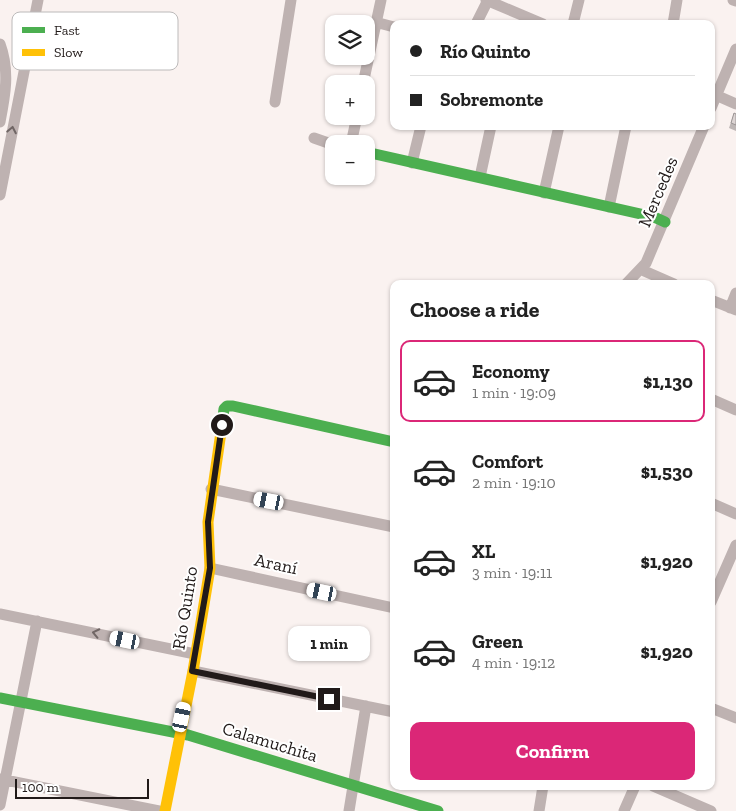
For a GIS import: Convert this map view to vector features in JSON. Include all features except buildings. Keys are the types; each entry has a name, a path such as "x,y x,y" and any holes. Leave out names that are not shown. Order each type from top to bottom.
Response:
{"street":[{"path":"276,102 291,0"},
{"path":"381,0 375,22 390,26"},
{"path":"478,20 487,0 534,20"},
{"path":"574,20 579,0"},
{"path":"674,20 677,0"},
{"path":"0,44 5,60 6,82 0,122"},
{"path":"715,92 736,49"},
{"path":"0,195 24,70"},
{"path":"715,94 736,104"},
{"path":"412,162 420,130"},
{"path":"480,178 490,130"},
{"path":"544,193 558,130"},
{"path":"609,207 625,130"},
{"name":"Mercedes","path":"642,270 665,222 702,130"},
{"path":"314,138 325,142"},
{"path":"375,154 654,217 665,222"},
{"path":"631,280 642,270 665,280"},
{"path":"715,302 733,309 736,293"},
{"path":"715,401 736,410"},
{"name":"Río Quinto","path":"164,811 196,654 210,568 208,522 211,489 224,409 227,406 233,406 390,441"},
{"path":"211,489 390,526"},
{"path":"715,505 736,514"},
{"path":"715,593 736,545"},
{"name":"Araní","path":"210,568 390,607"},
{"path":"0,614 196,654"},
{"path":"0,805 3,779 37,621"},
{"path":"192,671 390,711"},
{"name":"Calamuchita","path":"0,698 179,733 353,787 438,811"},
{"path":"349,811 366,706"},
{"path":"715,710 736,718"},
{"path":"3,779 159,811"},
{"path":"539,811 542,790"},
{"path":"624,811 633,790"},
{"path":"662,790 711,811"}],"traffic: fast":[{"path":"375,154 654,217 665,222"},
{"path":"221,432 224,409 227,406 233,406 390,441"},
{"path":"0,698 188,735 438,811"}],"traffic: slow":[{"path":"165,811 193,671 210,568 208,522 221,432"}],"route":[{"path":"222,425 211,489 208,522 210,568 192,671 329,699"}]}
